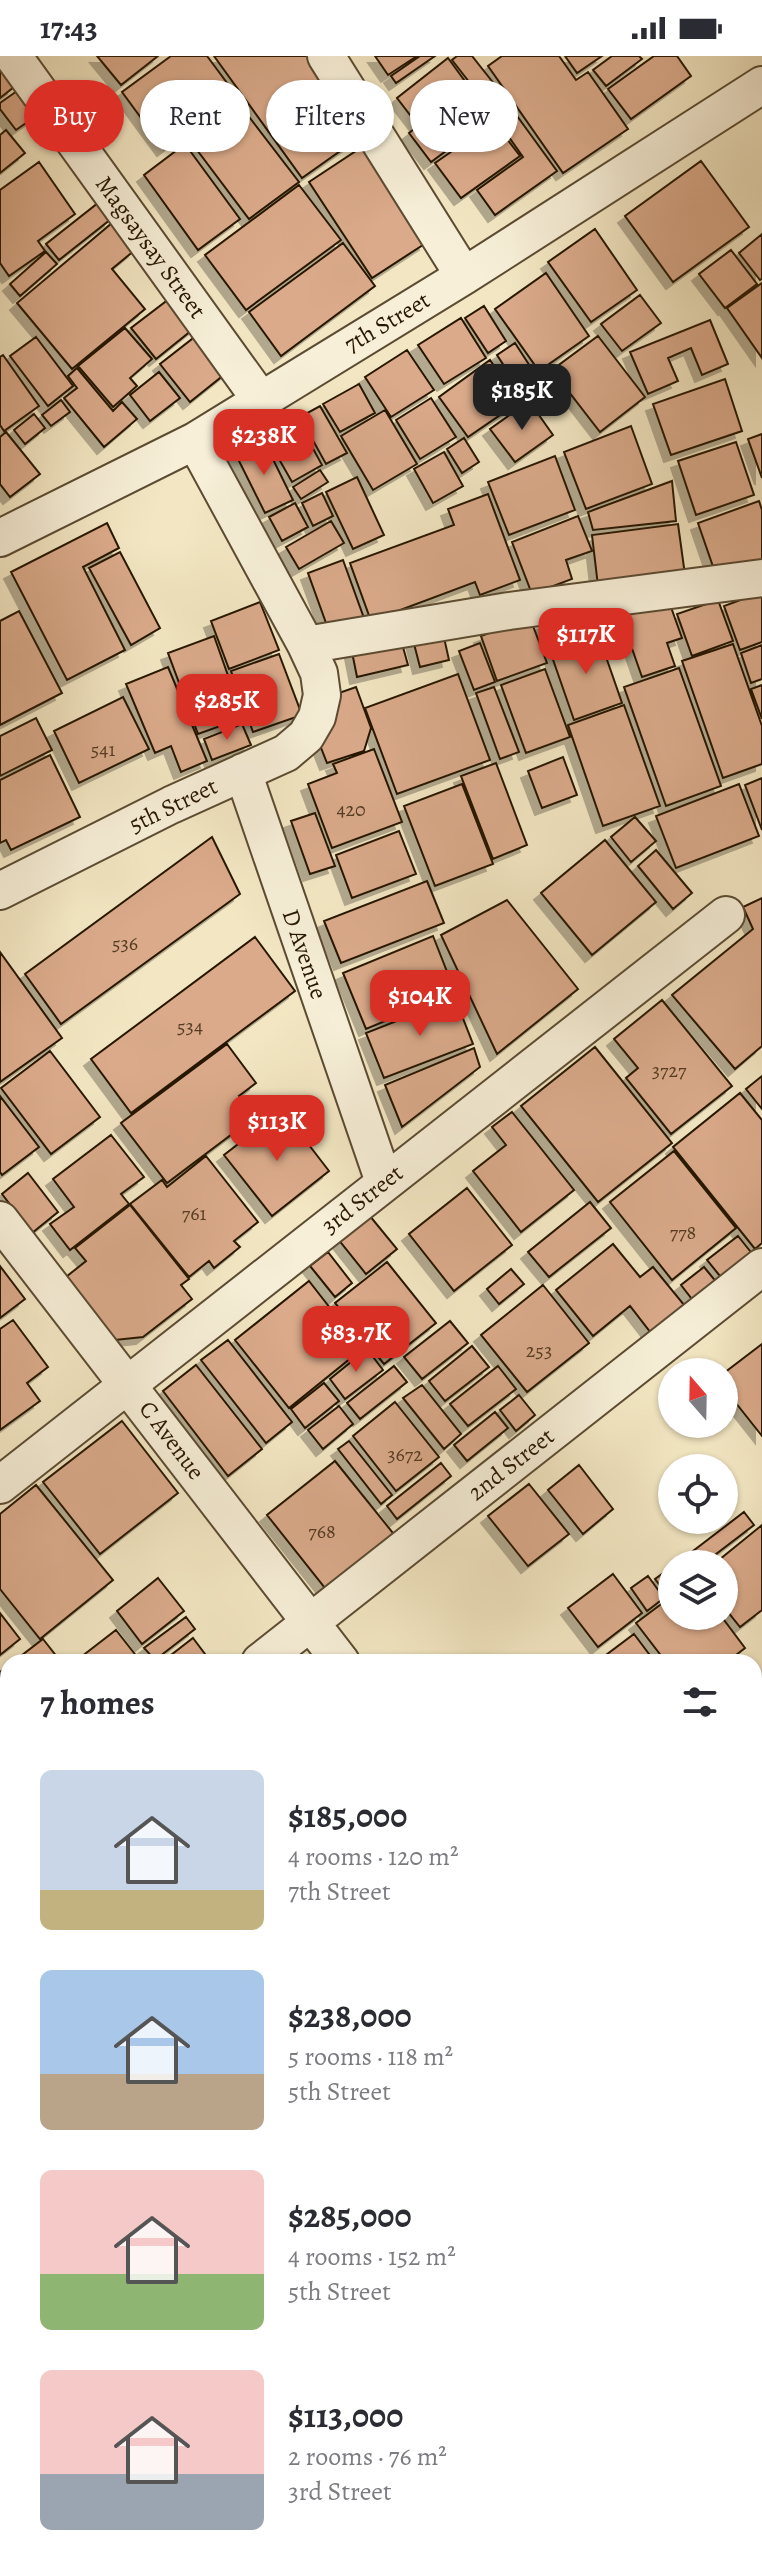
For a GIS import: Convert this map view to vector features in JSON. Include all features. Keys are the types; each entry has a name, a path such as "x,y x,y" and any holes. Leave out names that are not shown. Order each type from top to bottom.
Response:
{"street":[{"name":"Magsaysay Street","path":"13,56 260,399"},
{"path":"326,56 464,276"},
{"name":"7th Street","path":"0,538 195,441 464,276 762,85"},
{"name":"5th Street","path":"0,891 286,753 306,736 317,717 322,695 319,673 277,586 195,441"},
{"path":"306,645 509,611 762,578"},
{"name":"D Avenue","path":"243,772 384,1182"},
{"name":"3rd Street","path":"0,1485 726,915"},
{"name":"C Avenue","path":"0,1220 335,1654"},
{"name":"2nd Street","path":"270,1654 762,1267"}],"building":[{"path":"97,56 158,56 124,83 124,80 117,80"},
{"path":"171,56 207,56 225,80 140,80 140,116 124,91"},
{"path":"214,56 312,56 329,80 266,80 266,128 250,106 250,80 231,80"},
{"path":"375,56 417,56 388,75"},
{"path":"420,56 435,56 396,83 391,76"},
{"path":"457,56 472,56 491,80 468,80 452,60"},
{"path":"502,56 559,56 576,80 588,72 628,129 563,173 518,109 518,80 498,80 488,66"},
{"path":"565,56 602,56 577,73"},
{"path":"612,56 639,56 642,59 606,86 593,70"},
{"path":"654,56 677,56 691,76 631,119 608,89"},
{"path":"448,58 464,80 420,80"},
{"path":"0,69 14,87 0,98"},
{"path":"410,88 410,115 397,98"},
{"path":"17,91 24,100 24,124 16,130 0,109 0,103"},
{"path":"518,117 557,171 495,215 477,190 523,157 518,150"},
{"path":"250,118 266,139 266,152 276,152 299,182 249,219 199,152 250,152"},
{"path":"6,130 25,153 0,173 0,135"},
{"path":"174,152 191,152 240,219 198,250 144,175"},
{"path":"283,152 339,152 302,178"},
{"path":"354,152 365,152 426,243 372,278 309,182"},
{"path":"423,152 445,152 431,162"},
{"path":"451,152 517,152 520,156 461,198 435,163"},
{"path":"701,161 749,227 673,282 625,216"},
{"path":"39,162 75,214 38,241 45,251 9,276 0,263 0,190"},
{"path":"299,185 341,240 246,310 205,255"},
{"path":"98,203 111,219 59,260 46,244"},
{"path":"112,223 135,250 112,269 145,309 72,369 17,303"},
{"path":"595,229 637,290 591,322 548,262"},
{"path":"762,234 762,279 760,280 739,253"},
{"path":"343,243 375,286 281,356 249,312"},
{"path":"731,250 757,284 725,308 699,274"},
{"path":"46,252 57,264 20,296 10,284"},
{"path":"546,273 589,336 539,371 495,309"},
{"path":"762,283 762,358 727,308"},
{"path":"640,295 661,323 622,351 601,324"},
{"path":"173,296 197,326 156,359 131,328"},
{"path":"484,306 506,341 488,353 465,318"},
{"path":"461,318 486,358 444,384 418,345"},
{"path":"710,320 728,364 702,375 691,348 668,358 678,381 648,394 630,352"},
{"path":"125,328 152,359 130,378 137,386 113,407 78,366"},
{"path":"201,332 230,370 190,402 160,364"},
{"path":"598,336 645,397 600,432 552,370"},
{"path":"36,337 73,386 48,406 10,356"},
{"path":"515,343 537,377 519,389 497,355"},
{"path":"407,350 434,390 391,417 365,377"},
{"path":"3,355 39,406 4,431 0,425 0,357"},
{"path":"490,360 519,402 468,437 439,397"},
{"path":"77,368 113,411 122,402 137,419 104,447 64,398 77,388 68,376"},
{"path":"159,372 180,398 150,421 130,395"},
{"path":"725,379 742,431 671,455 653,404"},
{"path":"359,384 375,413 340,432 323,404"},
{"path":"431,398 456,437 420,459 396,420"},
{"path":"61,400 70,412 51,426 42,415"},
{"path":"529,401 553,435 515,462 490,429"},
{"path":"320,406 347,453 326,464 300,417"},
{"path":"385,410 417,464 373,490 341,436"},
{"path":"34,414 45,428 25,444 14,430"},
{"path":"298,421 322,465 292,482 267,438"},
{"path":"631,426 652,484 586,509 564,452"},
{"path":"6,432 40,474 10,497 0,484 0,437"},
{"path":"762,434 762,478 748,439"},
{"path":"464,438 479,462 462,473 447,449"},
{"path":"264,441 293,500 265,513 236,455"},
{"path":"736,442 754,495 696,515 678,461"},
{"path":"444,452 463,486 433,503 414,469"},
{"path":"555,456 575,510 509,535 488,482"},
{"path":"320,470 328,482 301,499 293,487"},
{"path":"357,477 384,535 353,549 326,492"},
{"path":"672,481 676,521 593,530 588,512"},
{"path":"322,493 333,516 313,526 302,503"},
{"path":"488,494 520,580 480,595 475,582 371,621 350,563 454,525 448,509"},
{"path":"759,501 762,510 762,566 718,581 698,523"},
{"path":"295,503 308,527 282,541 269,517"},
{"path":"578,516 592,551 566,560 572,579 532,594 512,542"},
{"path":"331,521 344,543 299,569 286,547"},
{"path":"107,523 119,548 83,567 125,650 67,680 11,572"},
{"path":"678,524 685,575 598,586 592,535"},
{"path":"120,552 160,628 131,645 89,568"},
{"path":"343,560 365,621 330,634 308,573"},
{"path":"762,592 762,642 740,650 724,606"},
{"path":"667,596 682,638 667,643 675,666 642,677 623,623 619,625 612,606"},
{"path":"718,600 733,641 692,656 677,614"},
{"path":"260,602 279,650 229,669 211,621"},
{"path":"591,606 598,627 551,644 543,623"},
{"path":"19,611 62,693 0,725 0,621"},
{"path":"530,618 547,663 497,681 481,636"},
{"path":"597,631 622,703 574,720 549,648"},
{"path":"443,633 449,660 420,667 413,640"},
{"path":"214,636 243,718 198,734 168,653"},
{"path":"401,640 408,665 357,677 352,652"},
{"path":"480,643 495,682 474,690 459,651"},
{"path":"733,644 762,726 762,764 723,778 682,661"},
{"path":"762,645 762,679 751,683 741,653"},
{"path":"279,654 302,715 253,732 231,671"},
{"path":"168,667 207,761 181,772 171,746 155,753 126,684"},
{"path":"679,668 721,786 666,806 624,687"},
{"path":"545,669 570,737 526,753 501,685"},
{"path":"458,674 490,760 397,794 365,708"},
{"path":"762,685 762,719 751,689"},
{"path":"356,687 371,728 364,751 327,763 316,735 336,694"},
{"path":"494,687 519,752 500,759 476,693"},
{"path":"123,697 149,749 79,783 54,731"},
{"path":"624,705 660,806 603,826 568,725"},
{"path":"36,718 52,750 0,776 0,736"},
{"path":"242,724 251,745 212,760 204,739"},
{"path":"374,749 402,822 332,848 308,784 337,773 333,764"},
{"path":"50,755 80,817 11,850 6,840 0,843 0,780"},
{"path":"563,757 577,795 542,808 528,771"},
{"path":"496,763 527,845 493,859 461,776"},
{"path":"762,778 762,830 745,785"},
{"path":"462,784 493,864 435,886 404,806"},
{"path":"739,784 759,836 676,868 656,816"},
{"path":"315,813 335,866 310,874 291,821"},
{"path":"635,817 656,841 631,862 611,837"},
{"path":"399,831 416,874 352,898 336,855"},
{"path":"212,837 240,894 61,1024 25,974"},
{"path":"605,840 656,902 592,955 541,893"},
{"path":"656,850 692,893 673,909 638,866"},
{"path":"427,881 444,923 341,963 324,921"},
{"path":"762,898 762,1046 735,1069 672,995 753,929 743,907"},
{"path":"507,900 578,989 497,1054 441,935"},
{"path":"433,936 455,992 366,1029 343,973"},
{"path":"255,937 295,991 131,1113 91,1059"},
{"path":"0,952 62,1038 0,1082"},
{"path":"455,998 473,1044 384,1078 366,1033"},
{"path":"662,1000 732,1086 671,1134 626,1078 638,1068 614,1039"},
{"path":"227,1044 256,1083 239,1096 251,1110 235,1122 240,1128 167,1183 121,1123"},
{"path":"595,1047 672,1143 598,1202 521,1106"},
{"path":"474,1048 480,1067 402,1127 385,1085"},
{"path":"50,1051 100,1117 51,1154 1,1088"},
{"path":"762,1076 762,1109 746,1089"},
{"path":"740,1093 762,1120 762,1243 755,1249 673,1147"},
{"path":"0,1096 39,1147 2,1175 0,1172"},
{"path":"282,1110 329,1171 272,1216 224,1155"},
{"path":"512,1112 574,1190 521,1232 473,1171 506,1145 492,1127"},
{"path":"111,1135 144,1177 121,1194 129,1204 70,1250 50,1224 74,1207 53,1179"},
{"path":"674,1151 736,1228 672,1280 610,1202"},
{"path":"206,1156 258,1222 234,1241 240,1247 214,1268 209,1261 189,1277 130,1204 162,1180 167,1187"},
{"path":"28,1173 58,1212 32,1233 2,1194"},
{"path":"467,1188 512,1245 454,1291 409,1234"},
{"path":"590,1202 611,1228 549,1277 528,1252"},
{"path":"130,1205 189,1279 181,1285 192,1299 143,1337 115,1340 66,1277 86,1261 75,1248"},
{"path":"365,1210 397,1249 366,1274 334,1234"},
{"path":"738,1236 754,1256 724,1281 707,1260"},
{"path":"613,1244 640,1277 653,1267 685,1306 651,1333 630,1306 593,1336 556,1290"},
{"path":"328,1252 352,1283 335,1297 310,1266"},
{"path":"387,1262 436,1323 384,1364 335,1303"},
{"path":"0,1266 25,1299 0,1318"},
{"path":"704,1267 718,1284 695,1303 681,1285"},
{"path":"511,1269 524,1284 499,1304 487,1289"},
{"path":"309,1281 362,1349 289,1408 235,1340"},
{"path":"543,1285 589,1343 527,1392 481,1335"},
{"path":"13,1320 48,1367 27,1383 40,1401 0,1430 0,1329"},
{"path":"450,1321 468,1343 422,1379 404,1357"},
{"path":"228,1340 292,1422 266,1443 201,1360"},
{"path":"762,1344 762,1436 738,1406 738,1362"},
{"path":"472,1346 489,1367 445,1401 429,1381"},
{"path":"367,1349 383,1370 345,1399 330,1379"},
{"path":"196,1365 262,1449 228,1476 163,1391"},
{"path":"394,1366 407,1382 360,1419 347,1403"},
{"path":"498,1366 516,1389 468,1426 450,1404"},
{"path":"324,1383 339,1401 305,1428 291,1409"},
{"path":"422,1385 461,1434 444,1449 403,1398"},
{"path":"519,1395 535,1415 516,1431 500,1410"},
{"path":"395,1402 439,1457 396,1491 353,1436"},
{"path":"339,1406 353,1424 323,1449 308,1430"},
{"path":"495,1412 508,1428 467,1461 454,1445"},
{"path":"122,1421 178,1493 100,1554 43,1482"},
{"path":"349,1441 392,1495 381,1504 338,1449"},
{"path":"335,1461 397,1538 329,1593 267,1515"},
{"path":"441,1463 451,1476 397,1519 387,1506"},
{"path":"579,1465 613,1509 583,1534 548,1490"},
{"path":"529,1484 569,1534 528,1566 488,1516"},
{"path":"36,1485 113,1580 40,1639 0,1589 0,1514"},
{"path":"744,1512 754,1525 721,1550 694,1550 715,1534 738,1534 738,1517"},
{"path":"762,1525 762,1610 740,1627 738,1550 731,1550"},
{"path":"613,1574 642,1613 598,1647 568,1608"},
{"path":"648,1576 658,1590 658,1603 647,1611 631,1588"},
{"path":"158,1578 184,1611 142,1644 117,1611"},
{"path":"658,1606 658,1630 732,1630 745,1648 737,1654 660,1654 636,1623"},
{"path":"0,1613 20,1639 0,1654"},
{"path":"186,1617 195,1629 163,1654 150,1654 144,1648"},
{"path":"116,1630 135,1654 85,1654"},
{"path":"634,1634 649,1654 607,1654"},
{"path":"193,1638 205,1654 172,1654"},
{"path":"43,1639 55,1654 23,1654"}]}
